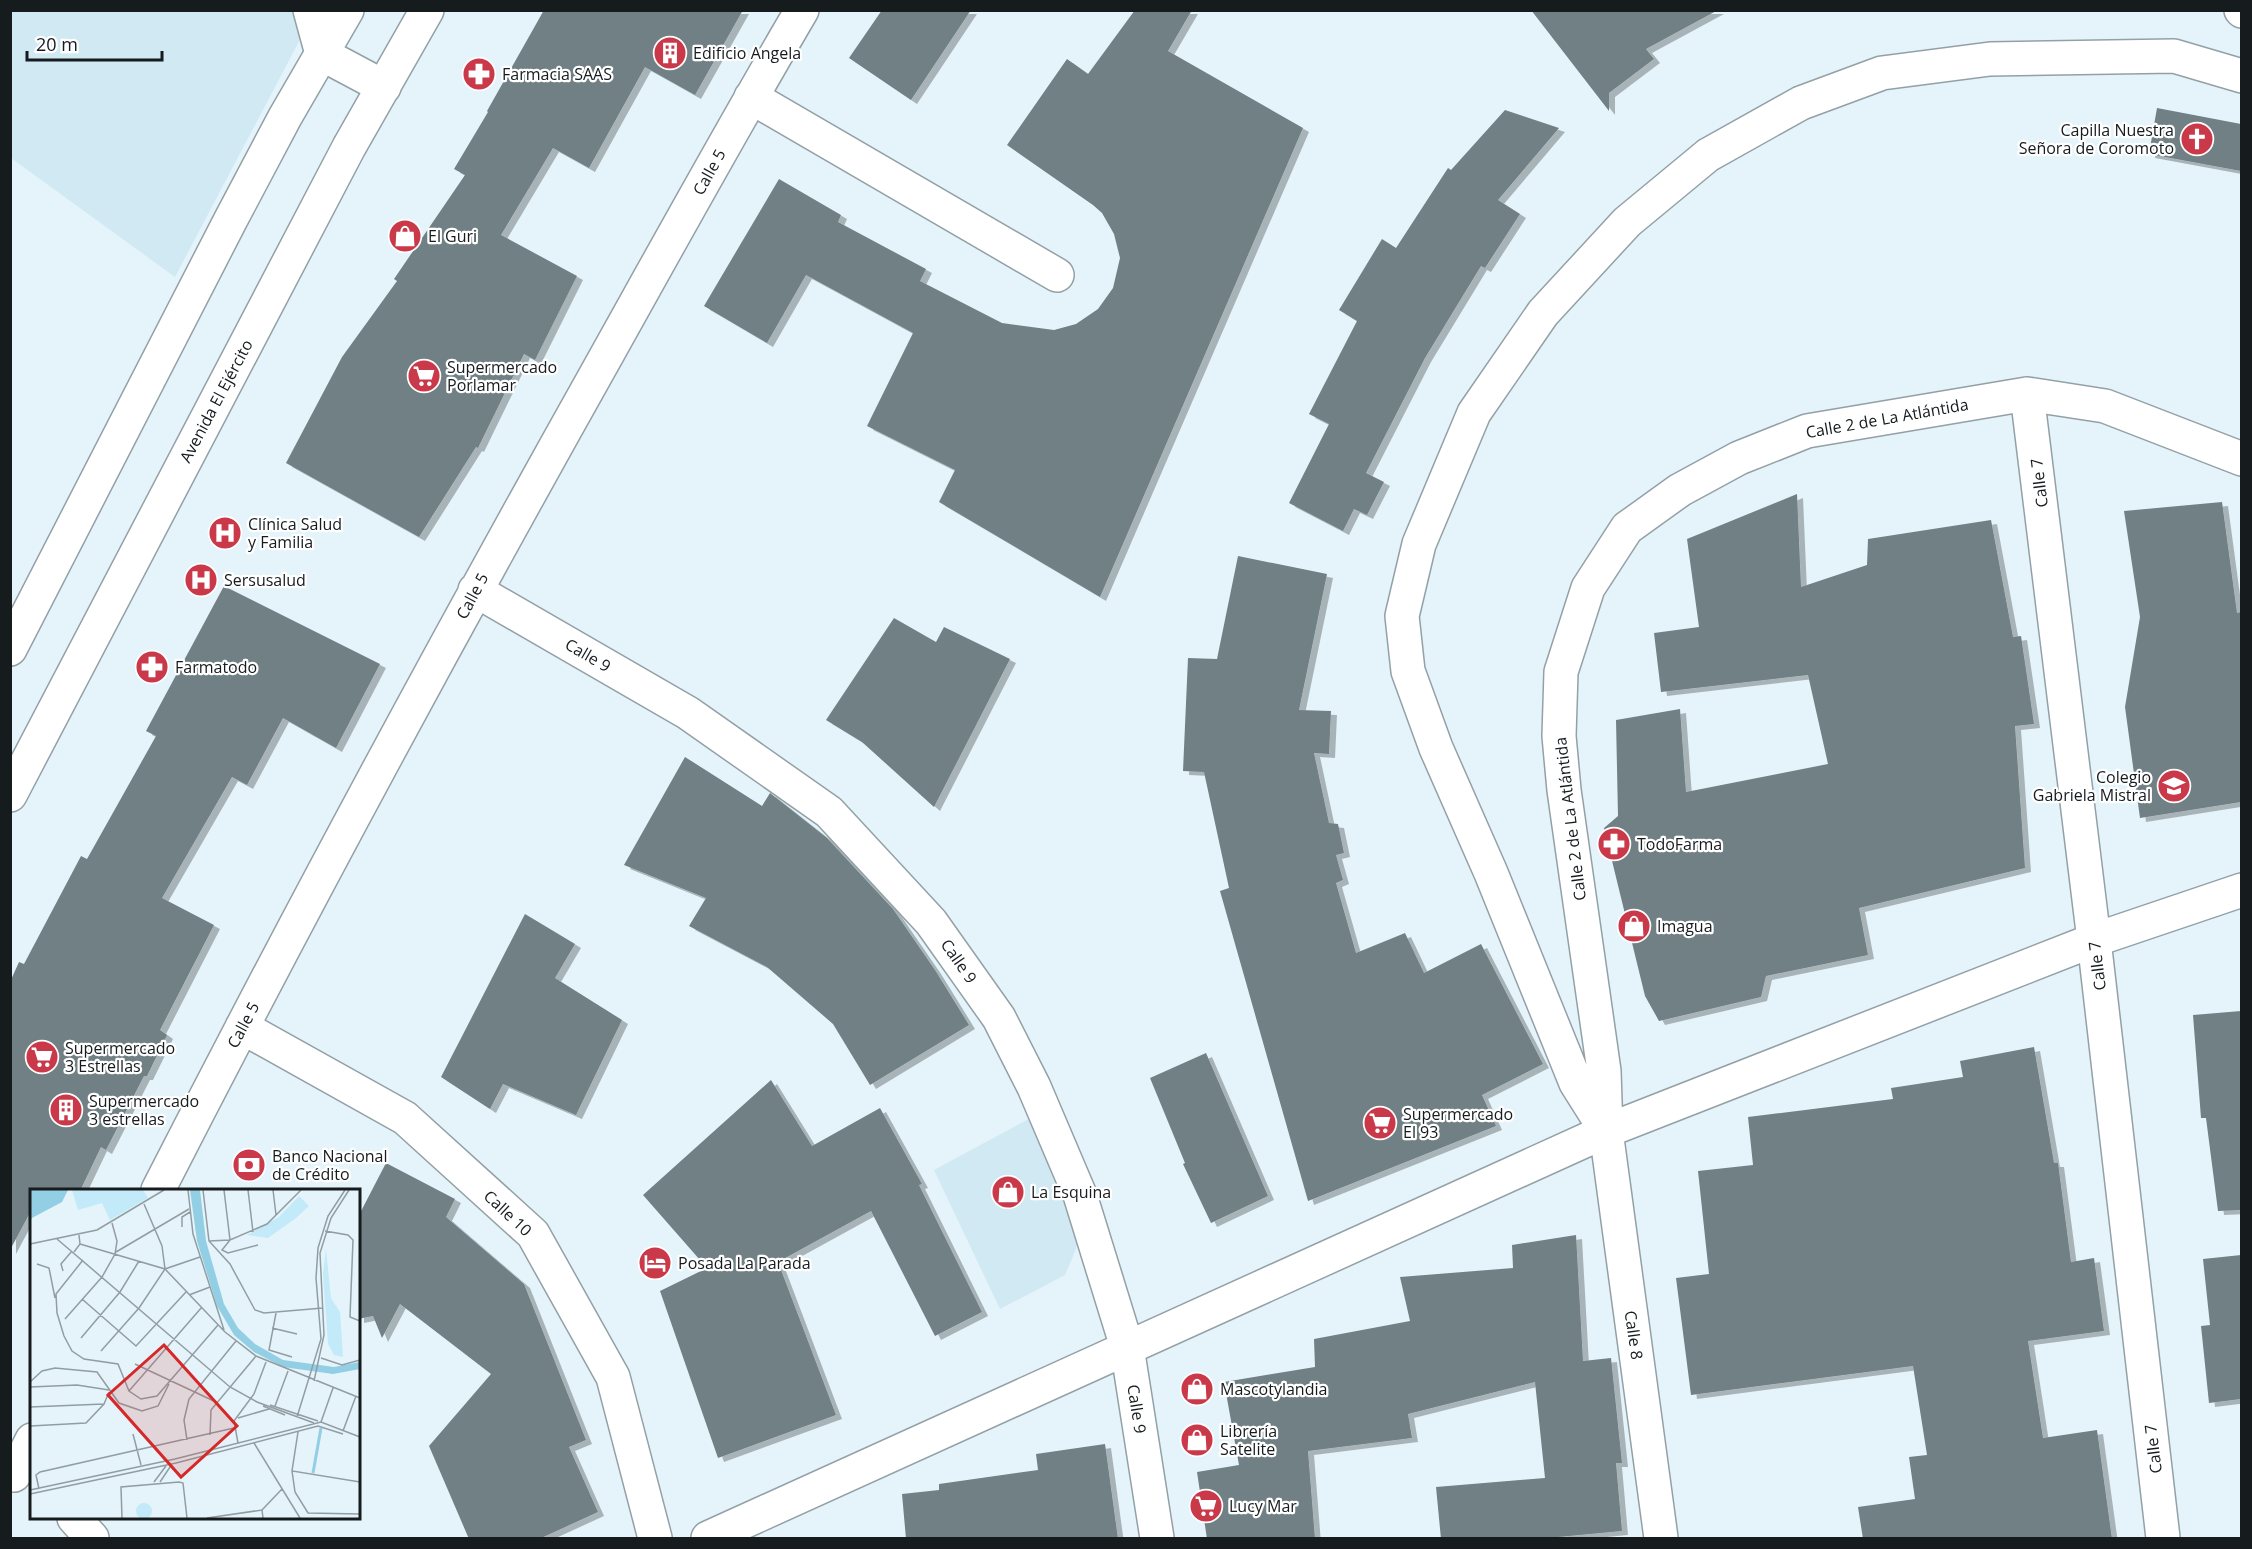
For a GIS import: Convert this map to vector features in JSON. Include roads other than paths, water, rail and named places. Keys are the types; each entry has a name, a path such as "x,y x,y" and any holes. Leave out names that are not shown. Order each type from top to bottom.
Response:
{"street":[{"path":"310,10 322,54 384,87"},
{"path":"10,650 230,220 285,117 347,10"},
{"name":"Avenida El Ejército","path":"10,795 349,147 428,10"},
{"name":"Calle 5","path":"159,1189 242,1027 475,590 802,10"},
{"path":"1606,1131 1576,1083 1491,873 1436,748 1408,671 1402,616 1419,544 1474,413 1543,313 1627,222 1708,155 1801,103 1882,73 1990,59 2174,56 2241,76"},
{"path":"751,97 1057,274"},
{"name":"Calle 2 de La Atlántida","path":"1606,1131 1604,1071 1564,790 1559,736 1561,672 1588,588 1627,528 1680,490 1739,458 1807,431 2028,394 2105,406 2241,459"},
{"name":"Calle 7","path":"2028,394 2163,1539"},
{"name":"Calle 9","path":"475,590 688,713 830,812 931,922 999,1018 1034,1087 1080,1195 1127,1347 1156,1539"},
{"path":"708,1539 1606,1131 2094,940 2241,890"},
{"name":"Calle 10","path":"242,1027 405,1118 533,1234 613,1377 655,1539"},
{"name":"Calle 8","path":"1606,1131 1661,1539"},
{"path":"19,1479 30,1446"},
{"path":"75,1519 92,1539"}],"place":[{"name":"Edificio Angela","path":"670,53"},
{"name":"Farmacia SAAS","path":"479,74"},
{"name":"Capilla Nuestra Señora de Coromoto","path":"2197,139"},
{"name":"El Guri","path":"405,236"},
{"name":"Supermercado Porlamar","path":"424,376"},
{"name":"Clínica Salud y Familia","path":"225,533"},
{"name":"Sersusalud","path":"201,580"},
{"name":"Farmatodo","path":"152,667"},
{"name":"Colegio Gabriela Mistral","path":"2174,786"},
{"name":"TodoFarma","path":"1614,844"},
{"name":"Imagua","path":"1634,926"},
{"name":"Supermercado 3 Estrellas","path":"42,1057"},
{"name":"Supermercado 3 estrellas","path":"66,1110"},
{"name":"Supermercado El 93","path":"1380,1123"},
{"name":"Banco Nacional de Crédito","path":"249,1165"},
{"name":"La Esquina","path":"1008,1192"},
{"name":"Posada La Parada","path":"655,1263"},
{"name":"Mascotylandia","path":"1197,1389"},
{"name":"Librería Satelite","path":"1197,1440"},
{"name":"Lucy Mar","path":"1206,1506"}]}
